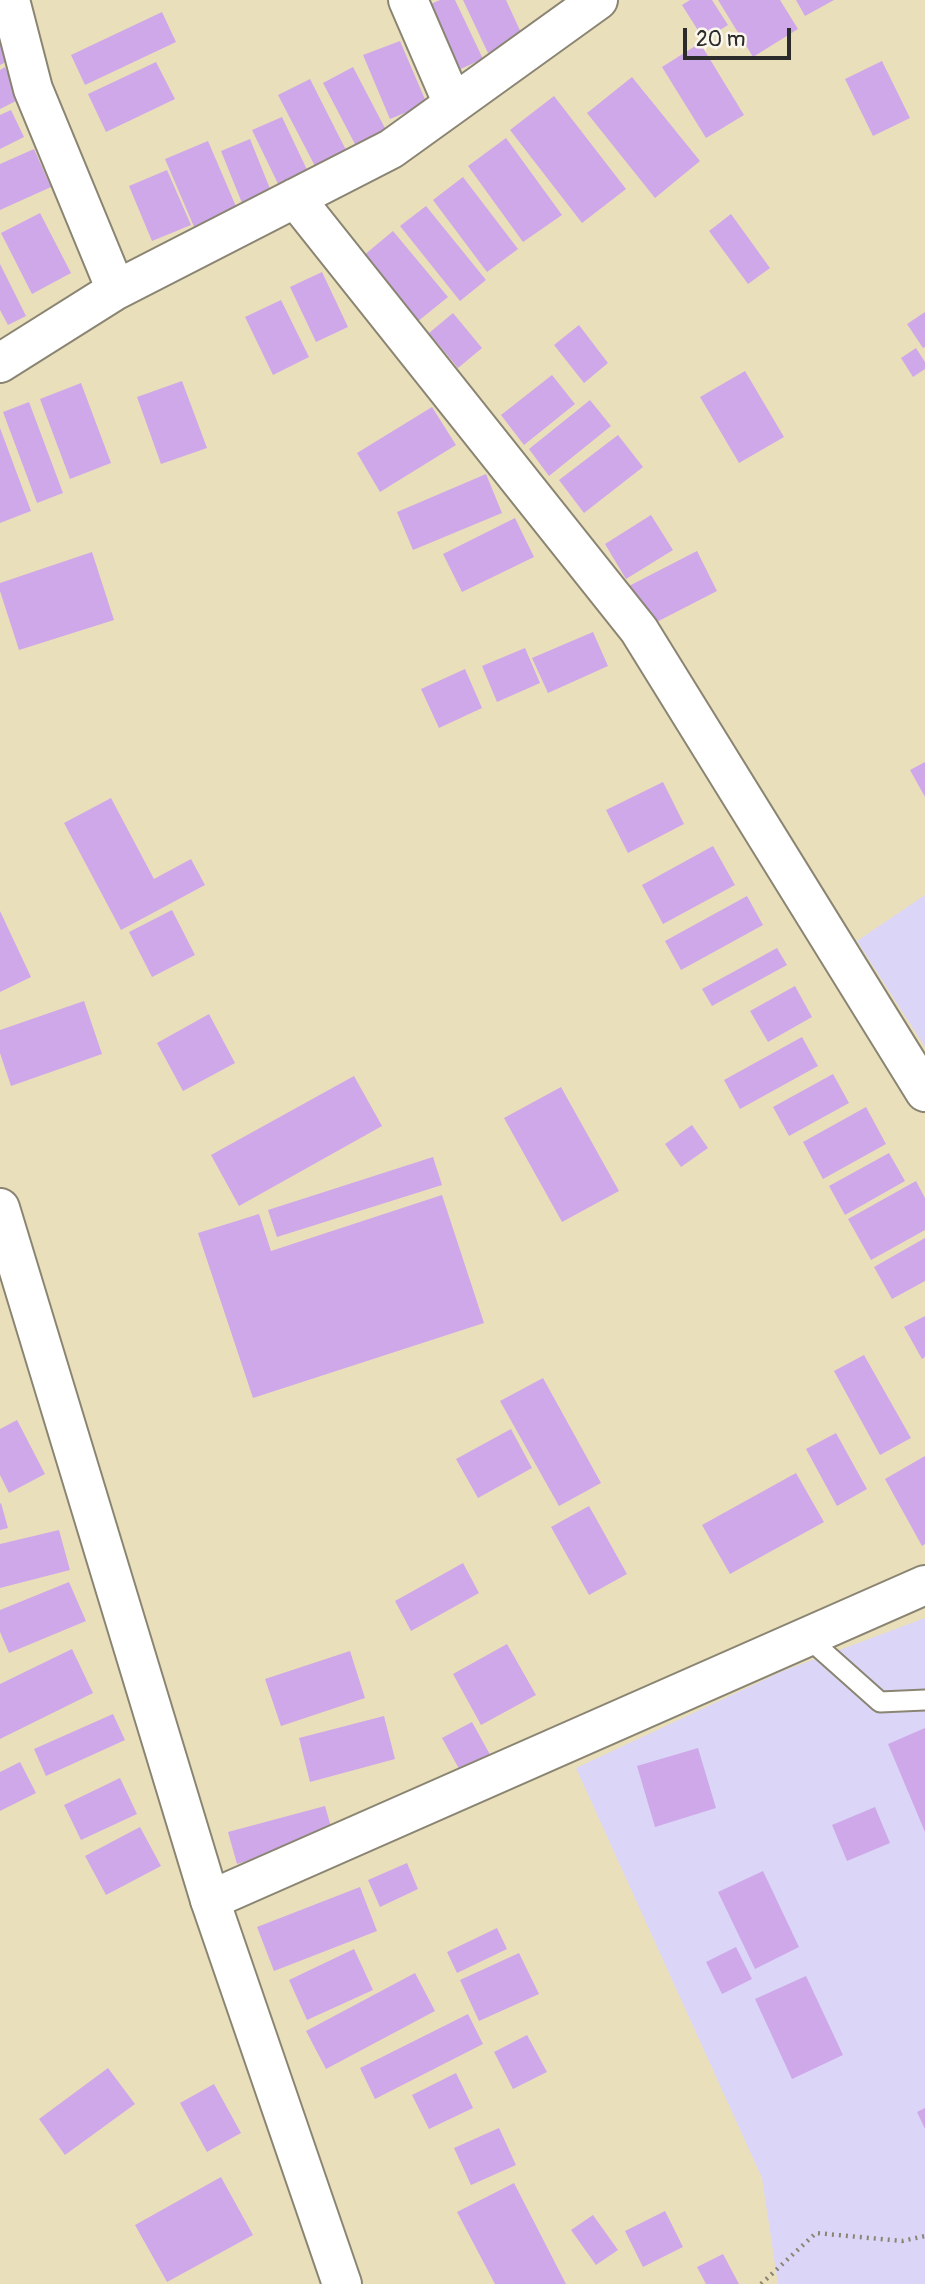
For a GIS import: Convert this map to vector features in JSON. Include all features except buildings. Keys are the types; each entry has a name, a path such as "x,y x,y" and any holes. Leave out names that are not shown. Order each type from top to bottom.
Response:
{"street":[{"path":"10,0 33,89 116,290"},
{"path":"408,0 453,104"},
{"path":"0,363 116,290 391,149 598,0"},
{"path":"295,198 639,629 925,1092"},
{"path":"0,1208 209,1900 342,2284"},
{"path":"209,1900 925,1585"}],"lane":[{"path":"807,1637 880,1702 925,1700"}],"path":[{"path":"761,2284 816,2233 902,2241 925,2236"}],"shaded area":[{"path":"925,895 925,1047 857,941"},
{"path":"925,1618 925,2284 778,2284 762,2178 576,1768 783,1671"}]}
